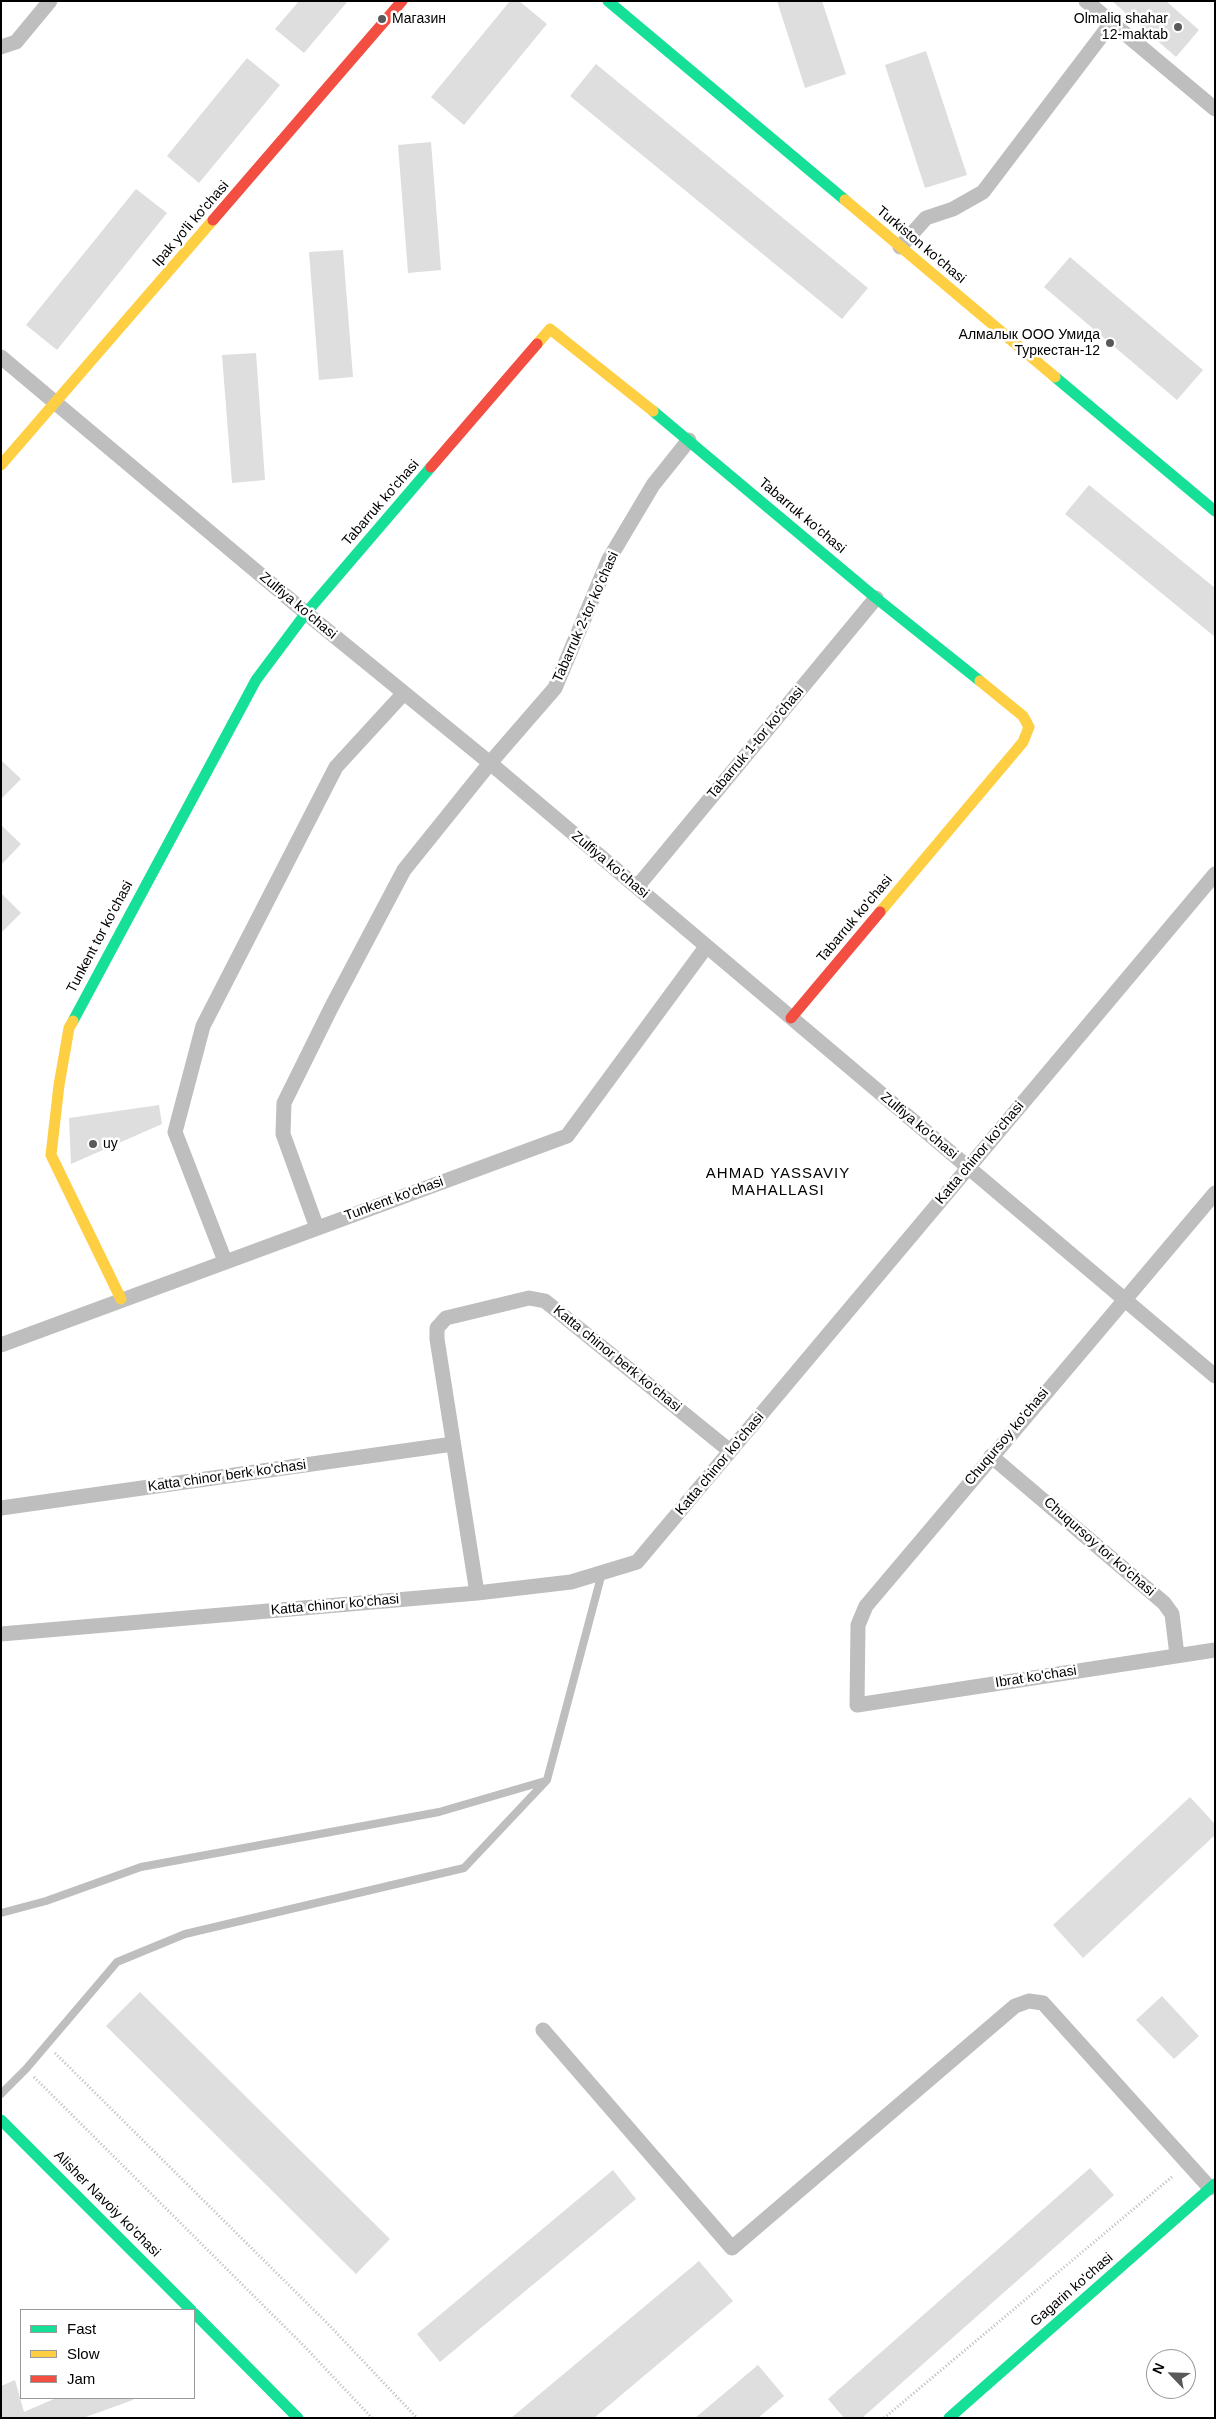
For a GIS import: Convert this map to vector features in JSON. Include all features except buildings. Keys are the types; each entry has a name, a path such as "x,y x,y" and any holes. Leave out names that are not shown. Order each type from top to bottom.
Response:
{"street":[{"path":"1,47 16,42 50,1"},
{"name":"Ipak yo'li ko'chasi","path":"1,465 56,404 402,1"},
{"name":"Turkiston ko'chasi","path":"608,1 1215,511"},
{"path":"1086,1 1215,110"},
{"path":"900,247 926,218 953,209 983,192 1112,22"},
{"name":"Tabarruk ko'chasi","path":"306,613 550,329 689,440 876,598 1023,716 1028,728 1023,742 791,1018"},
{"name":"Zulfiya ko'chasi","path":"1,357 306,613 490,763 1215,1376"},
{"name":"Tabarruk 2-tor ko'chasi","path":"317,1228 282,1134 284,1104 404,870 490,763 555,688 609,559 653,486 689,440"},
{"name":"Tabarruk 1-tor ko'chasi","path":"637,888 876,598"},
{"name":"Tunkent tor ko'chasi","path":"121,1299 50,1155 69,1028 256,680 306,613"},
{"path":"225,1261 175,1132 203,1026 336,767 404,693"},
{"name":"Katta chinor ko'chasi","path":"1,1634 476,1593 571,1582 637,1562 1215,874"},
{"name":"Tunkent ko'chasi","path":"1,1345 121,1299 567,1136 706,947"},
{"name":"Chuqursoy ko'chasi","path":"858,1705 858,1625 866,1606 1123,1299 1215,1193"},
{"name":"Katta chinor berk ko'chasi","path":"476,1593 437,1339 437,1328 446,1318 529,1298 545,1301 730,1451"},
{"name":"Katta chinor berk ko'chasi","path":"1,1508 453,1444"},
{"name":"Chuqursoy tor ko'chasi","path":"992,1456 1164,1603 1172,1614 1178,1655"},
{"name":"Ibrat ko'chasi","path":"858,1705 1215,1650"},
{"path":"543,2030 732,2248 1015,2006 1029,2001 1043,2003 1212,2186"},
{"name":"Alisher Navoiy ko'chasi","path":"1,2120 191,2309"},
{"name":"Gagarin ko'chasi","path":"949,2418 1212,2186"},
{"name":"Alisher Navoiy ko'chasi","path":"195,2313 298,2418"}],"lane":[{"path":"1,2094 26,2068 117,1962 185,1934 464,1868 547,1780 602,1573"},
{"path":"1,1913 46,1901 141,1867 439,1812 547,1780"}],"path":[{"path":"46,2044 329,2325 417,2418"},
{"path":"26,2068 305,2348 372,2418"},
{"path":"884,2418 1173,2176"}],"traffic: fast":[{"path":"608,1 845,200"},
{"path":"1055,377 1215,511"},
{"path":"653,411 876,598 980,681"},
{"path":"73,1021 256,680 306,613 431,467"},
{"path":"1,2120 190,2309"},
{"path":"949,2418 1215,2184"},
{"path":"195,2314 298,2418"}],"traffic: slow":[{"path":"845,200 1055,377"},
{"path":"1,465 213,220"},
{"path":"537,344 550,329 653,411"},
{"path":"880,912 1023,742 1029,727 1023,716 980,681"},
{"path":"73,1021 69,1028 59,1085 51,1155 121,1299"}],"traffic: jam":[{"path":"213,220 402,1"},
{"path":"431,467 537,344"},
{"path":"791,1018 880,912"}],"place":[{"name":"Магазин","path":"382,19"},
{"name":"Olmaliq shahar 12-maktab","path":"1178,27"},
{"name":"Алмалык ООО Умида Туркестан-12","path":"1110,343"},
{"name":"uy","path":"93,1144"}],"district":[{"name":"AHMAD YASSAVIY MAHALLASI","path":"778,1182"}]}
